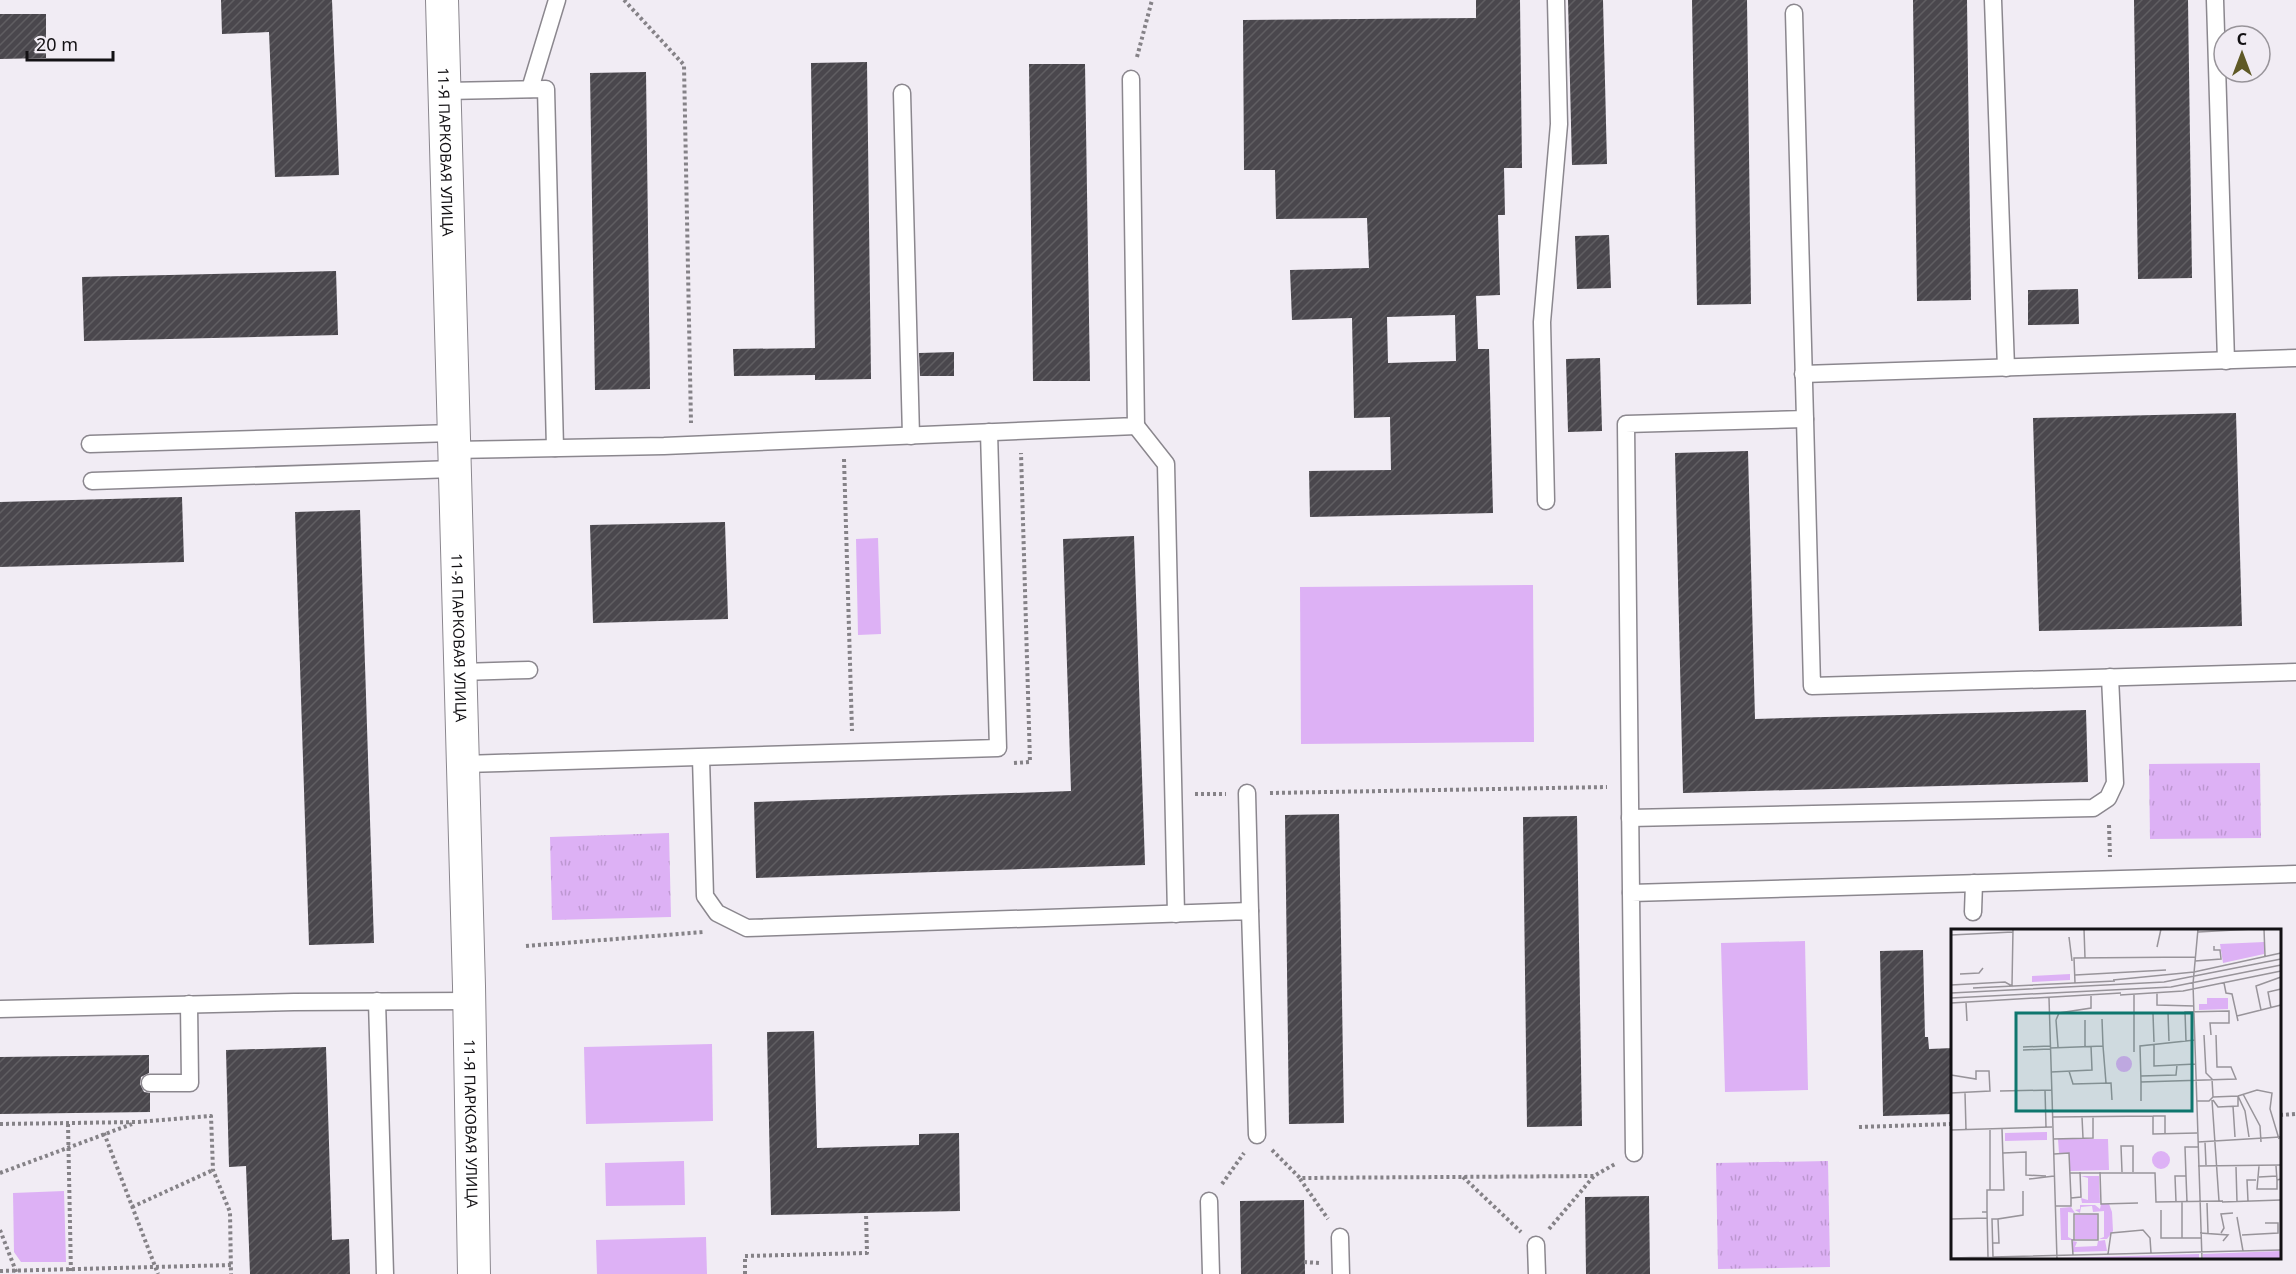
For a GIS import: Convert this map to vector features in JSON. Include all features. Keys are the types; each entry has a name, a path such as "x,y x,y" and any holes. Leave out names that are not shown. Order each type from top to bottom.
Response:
{"street":[{"name":"11-Я ПАРКОВАЯ УЛИЦА","path":"442,0 470,1001 474,1274"}],"lane":[{"path":"530,89 558,0"},
{"path":"1546,501 1542,322 1559,124 1556,0"},
{"path":"1993,0 2006,368"},
{"path":"2215,0 2226,361"},
{"path":"1794,13 1812,686 2296,672"},
{"path":"1131,79 1136,426 1166,464 1176,914"},
{"path":"445,91 546,88 555,448"},
{"path":"902,93 911,436"},
{"path":"1803,374 2296,358"},
{"path":"1634,1153 1626,424 1804,419"},
{"path":"90,444 453,450 692,445 1136,426"},
{"path":"464,764 998,748 989,432"},
{"path":"92,481 453,450"},
{"path":"461,672 530,670"},
{"path":"1630,818 2093,808 2108,798 2115,783 2110,677"},
{"path":"701,758 705,896 717,913 747,928 1250,911"},
{"path":"1247,793 1257,1135"},
{"path":"1631,893 2296,874"},
{"path":"1973,912 1974,883"},
{"path":"0,1009 189,1004 336,995 377,1002 470,1001"},
{"path":"377,1002 385,1274"},
{"path":"150,1083 190,1083 189,1004"},
{"path":"1209,1202 1211,1274"},
{"path":"1340,1237 1341,1274"},
{"path":"1536,1245 1537,1274"}],"path":[{"path":"624,0 684,65 692,445"},
{"path":"1131,79 1152,0"},
{"path":"1007,763 1030,762 1020,431"},
{"path":"843,439 853,753"},
{"path":"1173,795 1629,787"},
{"path":"2108,798 2110,879"},
{"path":"526,946 747,928"},
{"path":"2281,1115 2296,1114"},
{"path":"0,1124 139,1122 211,1116 213,1170 230,1212 231,1274"},
{"path":"0,1173 69,1145 139,1122"},
{"path":"68,1124 71,1272"},
{"path":"1859,1127 1951,1124"},
{"path":"104,1133 158,1274"},
{"path":"1209,1202 1257,1135 1300,1178 1340,1237"},
{"path":"1462,1177 1536,1245 1594,1176 1634,1153"},
{"path":"132,1207 213,1170"},
{"path":"1300,1178 1594,1176"},
{"path":"745,1274 745,1256 867,1253 866,1213"},
{"path":"0,1230 16,1272"},
{"path":"0,1271 71,1272 231,1265"}],"green space":[{"path":"878,538 881,634 858,635 856,539"},
{"path":"1533,585 1534,742 1301,744 1300,587"},
{"path":"2260,763 2261,838 2150,839 2149,764"},
{"path":"669,833 671,917 552,920 550,837"},
{"path":"1805,941 1808,1090 1725,1092 1721,943"},
{"path":"712,1044 713,1121 586,1124 584,1047"},
{"path":"684,1161 685,1205 606,1206 605,1163"},
{"path":"1828,1161 1830,1267 1718,1269 1716,1163"},
{"path":"64,1191 66,1262 21,1262 14,1252 13,1193"},
{"path":"706,1237 707,1274 597,1274 596,1240"}],"building":[{"path":"221,0 332,0 339,175 275,177 269,32 222,34"},
{"path":"1476,0 1520,0 1522,168 1504,168 1505,215 1498,215 1500,295 1476,296 1478,349 1489,349 1493,513 1310,517 1309,471 1391,470 1390,417 1354,418 1352,318 1292,320 1290,270 1369,268 1367,218 1276,219 1275,170 1244,170 1243,20 1476,18","holes":["1455,315 1456,361 1388,363 1387,317"]},
{"path":"1568,0 1603,0 1607,164 1572,165"},
{"path":"1692,0 1747,0 1751,304 1697,305"},
{"path":"1913,0 1967,0 1971,300 1917,301"},
{"path":"2134,0 2188,0 2192,278 2138,279"},
{"path":"0,14 46,14 46,58 0,59"},
{"path":"867,62 871,379 815,380 815,375 734,376 733,349 815,348 811,63"},
{"path":"1029,64 1085,64 1090,381 1033,381"},
{"path":"646,72 650,389 595,390 590,73"},
{"path":"1609,235 1611,288 1577,289 1575,236"},
{"path":"336,271 338,335 84,341 82,277"},
{"path":"2078,289 2079,324 2028,325 2028,290"},
{"path":"954,352 954,376 920,376 919,353"},
{"path":"1600,358 1602,431 1568,432 1566,359"},
{"path":"2236,413 2242,626 2039,631 2033,418"},
{"path":"1748,451 1755,719 2086,710 2088,782 1683,793 1675,453"},
{"path":"182,497 184,562 0,567 0,502"},
{"path":"360,510 374,943 309,945 295,512"},
{"path":"725,522 728,619 593,623 590,525"},
{"path":"1134,536 1145,865 756,878 754,802 1071,791 1063,539"},
{"path":"1339,814 1344,1123 1289,1124 1285,815"},
{"path":"1577,816 1582,1126 1527,1127 1523,817"},
{"path":"1923,950 1925,1037 1928,1037 1929,1049 1951,1048 1951,1114 1883,1116 1880,951"},
{"path":"814,1031 817,1148 919,1145 919,1134 959,1133 960,1211 771,1215 767,1032"},
{"path":"326,1047 332,1240 349,1239 350,1274 250,1274 246,1166 229,1167 226,1050"},
{"path":"149,1055 149,1073 141,1077 140,1084 144,1092 150,1093 150,1112 0,1114 0,1057"},
{"path":"1649,1196 1650,1274 1586,1274 1585,1197"},
{"path":"1304,1200 1305,1274 1241,1274 1240,1201"}]}
